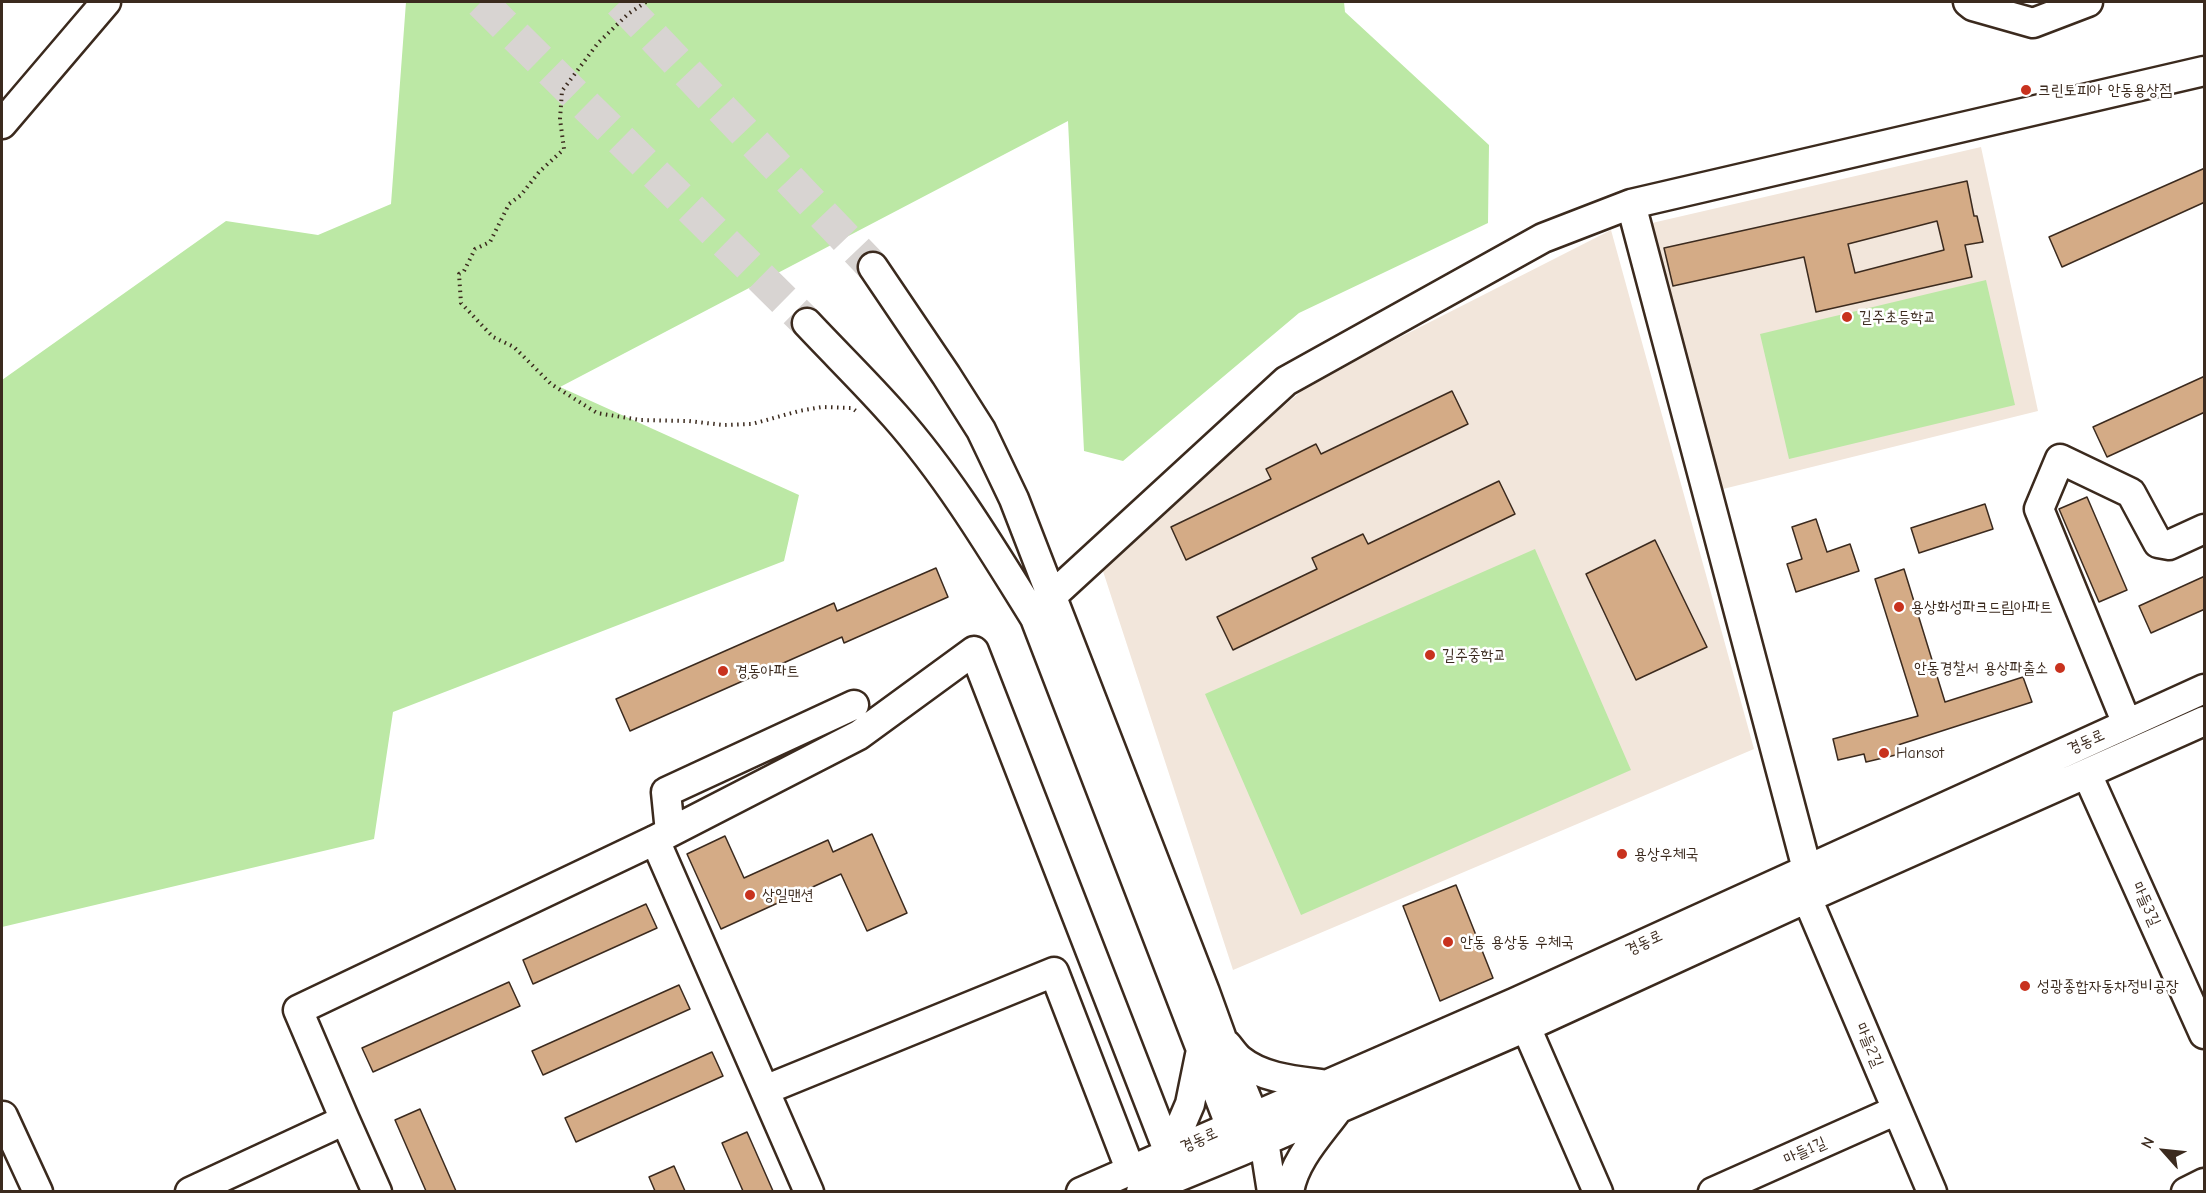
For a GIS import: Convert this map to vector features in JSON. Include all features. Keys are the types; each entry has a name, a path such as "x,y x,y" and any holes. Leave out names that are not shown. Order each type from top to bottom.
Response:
{"street":[{"path":"2,124 106,2"},
{"path":"1968,2 1973,6 2033,23 2088,2"},
{"path":"1035,618 1052,596 1286,381 1543,238 1631,204 2205,71"},
{"path":"1631,204 1807,869"},
{"path":"873,267 981,430 1014,499 1205,992 1211,1045 1190,1104 1169,1153"},
{"path":"807,323 896,416 942,476 987,541 1035,618 1272,1191"},
{"path":"2127,724 2038,509 2060,459 2131,493 2158,543 2169,545 2205,529"},
{"path":"377,1191 298,1010 662,836 860,735 974,651 1169,1153"},
{"name":"경동로","path":"1081,1191 1148,1185 1247,1134 1333,1097 1807,869 2205,689"},
{"path":"808,1191 662,836 666,792 854,705"},
{"name":"경동로","path":"1333,1097 1526,1027 1807,898 2205,721"},
{"name":"마들3길","path":"2087,774 2205,1034"},
{"name":"마들2길","path":"1807,898 1932,1191"},
{"path":"765,1090 1054,972 1148,1185"},
{"path":"1526,1027 1598,1191"},
{"path":"1211,1045 1259,1071 1333,1097 1302,1158 1289,1191"},
{"name":"마들1길","path":"1713,1191 1897,1110"},
{"path":"3,1116 38,1191"},
{"path":"190,1191 345,1120"},
{"path":"1247,1134 1265,1191"},
{"name":"경동로","path":"1148,1185 1169,1153 1247,1134"},
{"path":"2186,1191 2205,1183"}],"path":[{"path":"646,2 628,14 598,43 562,91 560,119 564,149 539,172 521,195 509,204 490,242 475,249 464,271 459,274 461,303 493,337 514,347 551,384 597,413 640,420 689,421 723,425 752,424 822,407 852,408 859,413"}],"shaded area":[{"name":"길주초등학교","path":"1981,147 2038,411 1719,490 1652,223"},
{"name":"길주중학교","path":"1611,230 1754,749 1233,970 1100,562 1312,382"}],"green space":[{"path":"406,2 1344,2 1345,12 1489,145 1488,223 1299,313 1123,461 1084,451 1068,121 560,387 799,495 784,561 393,712 374,839 2,927 2,380 226,221 318,235 391,204"},
{"path":"1986,280 2015,405 1789,459 1760,334"},
{"path":"1535,549 1631,770 1301,915 1205,694"}],"building":[{"path":"2205,168 2205,202 2062,267 2049,237"},
{"path":"1967,181 1974,216 1977,216 1983,242 1965,245 1972,277 1816,312 1804,257 1673,286 1664,248","holes":["1937,221 1944,250 1855,273 1848,244"]},
{"path":"2205,376 2205,412 2107,457 2093,427"},
{"path":"1452,391 1468,424 1186,560 1171,527 1271,479 1266,469 1316,444 1321,454"},
{"path":"1499,481 1515,514 1233,650 1217,617 1317,569 1312,558 1363,534 1368,544"},
{"path":"2087,497 2127,590 2099,602 2059,509"},
{"path":"1985,504 1993,529 1919,553 1911,528"},
{"path":"1816,519 1827,552 1850,544 1859,571 1796,592 1787,564 1802,559 1792,527"},
{"path":"1655,540 1707,647 1636,680 1586,574"},
{"name":"경동아파트","path":"936,568 948,597 844,643 842,637 630,731 616,699 834,603 837,611"},
{"path":"1904,569 1945,702 2023,677 2032,702 1898,745 1900,754 1866,762 1864,754 1838,760 1833,739 1918,716 1875,579"},
{"path":"2205,576 2205,609 2151,633 2139,606"},
{"name":"상일맨션","path":"872,834 907,913 867,931 841,874 721,929 687,854 725,836 744,878 828,840 833,852"},
{"name":"안동 용상동 우체국","path":"1456,885 1493,978 1440,1001 1403,906"},
{"path":"646,904 657,928 533,984 523,960"},
{"path":"509,982 520,1006 373,1072 362,1048"},
{"path":"679,985 690,1009 543,1075 532,1051"},
{"path":"712,1052 723,1076 576,1142 565,1118"},
{"path":"420,1109 456,1191 426,1191 395,1120"},
{"path":"747,1132 773,1191 743,1191 722,1143"},
{"path":"674,1166 685,1191 655,1191 649,1177"}],"tunnel":[{"path":"481,2 807,323"},
{"path":"620,2 873,267"}],"place":[{"name":"크린토피아 안동용상점","path":"2026,90"},
{"name":"길주초등학교","path":"1847,317"},
{"name":"용상화성파크드림아파트","path":"1899,607"},
{"name":"길주중학교","path":"1430,655"},
{"name":"안동경찰서 용상파출소","path":"2060,668"},
{"name":"경동아파트","path":"723,671"},
{"name":"Hansot","path":"1884,753"},
{"name":"용상우체국","path":"1622,854"},
{"name":"상일맨션","path":"750,895"},
{"name":"안동 용상동 우체국","path":"1448,942"},
{"name":"성광종합자동차정비공장","path":"2025,986"}]}
